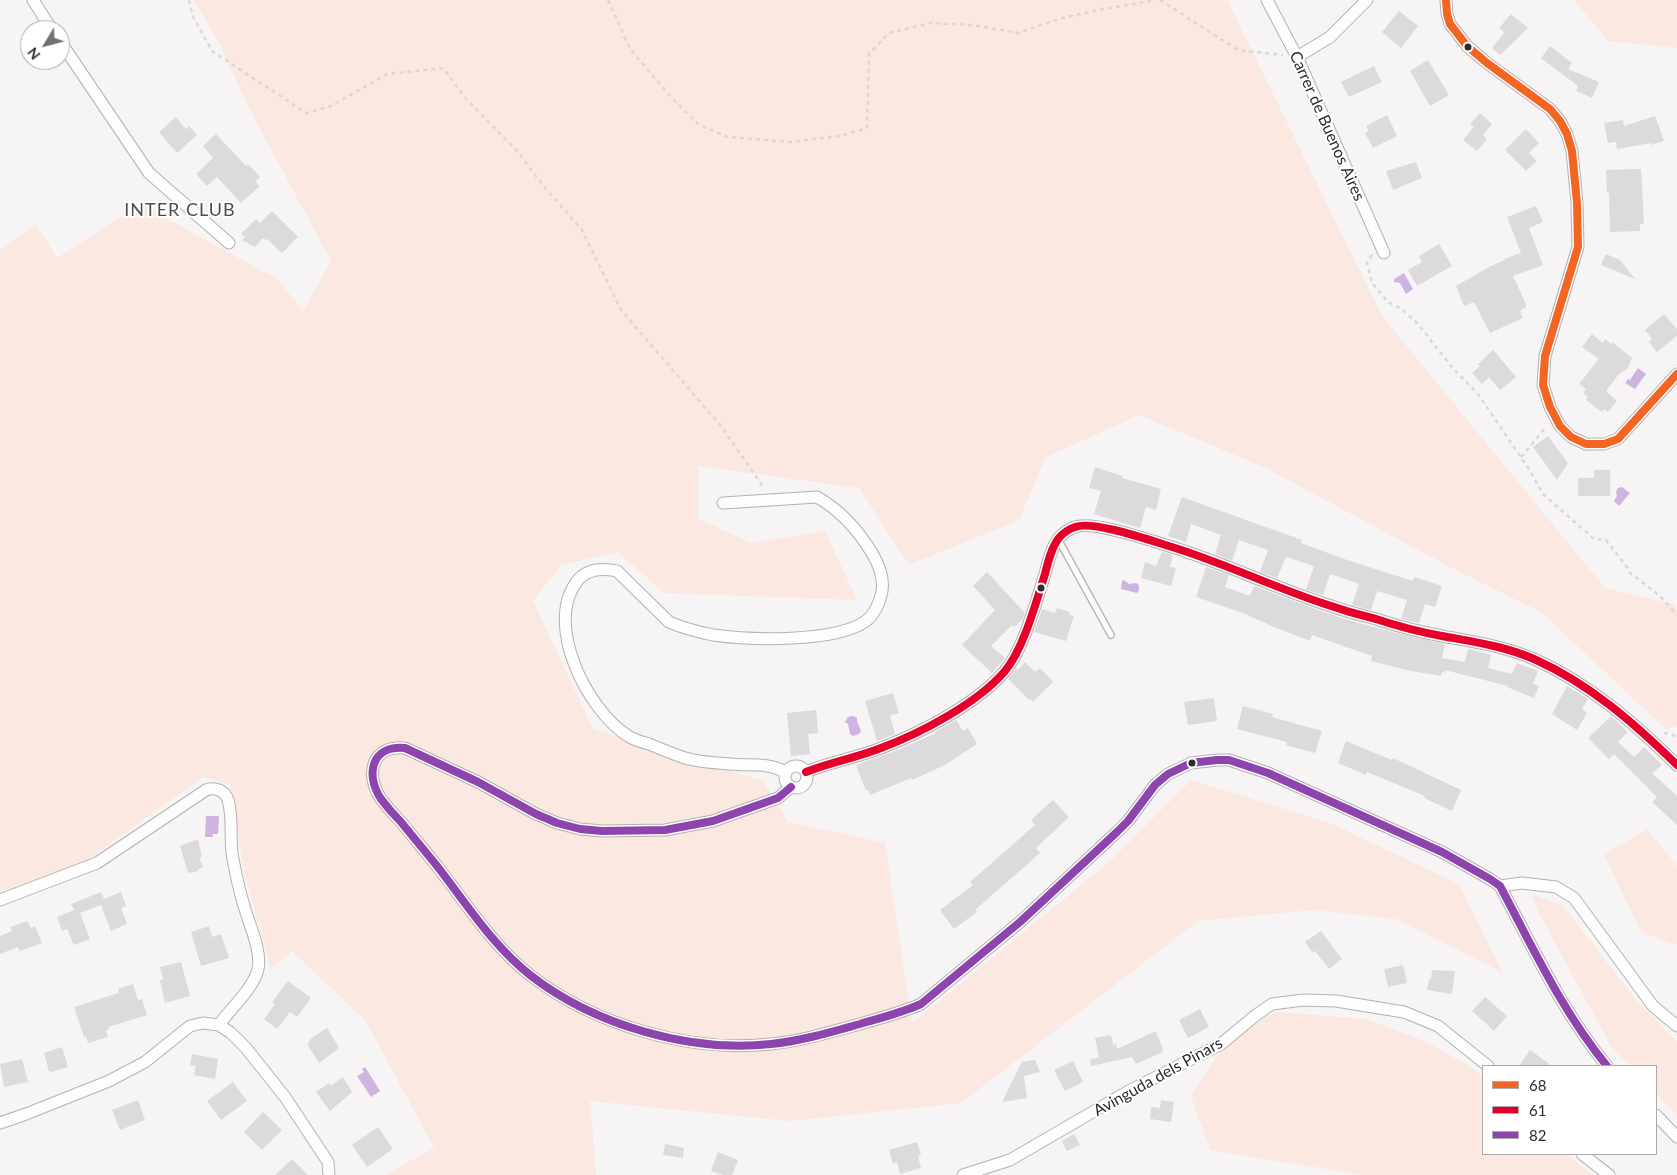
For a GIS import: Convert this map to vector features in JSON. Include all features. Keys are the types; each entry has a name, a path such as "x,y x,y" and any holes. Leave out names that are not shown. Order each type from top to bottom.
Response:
{"street":[{"path":"32,0 45,20"},
{"name":"Carrer de Buenos Aires","path":"1267,0 1297,57 1382,248"},
{"path":"1297,57 1330,37 1367,0"},
{"path":"1446,0 1450,24 1467,46 1487,64 1550,109 1564,127 1570,142 1577,203 1578,240 1575,260 1545,356 1543,385 1550,407 1560,426 1571,437 1586,444 1604,444 1618,439 1677,374"},
{"path":"70,56 150,173 229,243"},
{"path":"723,503 817,497 843,514 878,562 884,583 874,613 865,621 852,628 812,636 767,638 710,634 680,627 669,622 617,571 605,568 593,570 581,577 569,595 565,615 566,639 587,691 610,722 629,737 686,758 729,764 763,764 786,772"},
{"path":"806,772 828,763 880,749 902,740 931,725 984,692 1007,669 1021,643 1051,554 1058,539 1075,527 1086,524 1143,538 1201,556 1324,604 1379,621 1438,635 1495,645 1514,652 1563,674 1590,690 1636,725 1677,765"},
{"path":"806,772 806,780 802,786 791,787 778,798 713,821 665,830 602,831 580,829 557,823 536,814 478,782 404,748 395,747 385,750 378,755 374,763 372,777 381,798 486,930 510,958 552,990 577,1004 618,1022 669,1038 724,1044 770,1044 790,1042 859,1024 905,1011 920,1004 1020,922 1117,832 1128,821 1155,785 1168,774 1203,761 1229,760 1268,773 1442,852 1500,886 1557,996 1606,1065"},
{"path":"791,787 786,782 786,772 791,767 798,766 806,772"},
{"path":"0,900 97,864 206,790 212,788 222,791 228,799 232,852 244,906 258,954 259,968 244,994 219,1025"},
{"path":"1500,886 1522,883 1556,887 1574,898 1653,1006 1677,1026"},
{"name":"Avinguda dels Pinars","path":"962,1175 1010,1160 1128,1092 1221,1044 1272,1004 1303,1000 1336,1001 1404,1012 1438,1026 1487,1065"},
{"path":"0,1123 109,1081 145,1062 190,1026 204,1023 219,1025 246,1048 285,1097 328,1162 329,1175"},
{"path":"1657,1116 1677,1137"},
{"path":"1583,1155 1609,1175"}],"lane":[{"path":"1058,539 1111,635"}],"path":[{"path":"189,0 193,17 212,51 306,113 331,106 386,74 443,68 467,100 517,151 545,188 582,230 621,310 721,426 771,500"},
{"path":"608,0 630,49 671,97 699,125 728,137 790,142 840,136 868,128 869,54 889,33 931,23 972,25 1018,33 1062,18 1156,0"},
{"path":"1160,0 1238,50 1297,57"},
{"path":"1382,248 1367,262 1372,283 1388,302 1402,308 1418,324 1451,366 1478,394 1521,457 1543,494 1594,539 1606,540 1630,573 1660,596 1677,616"},
{"path":"1521,457 1555,416"}],"shaded area":[{"path":"194,0 1227,0 1382,316 1605,588 1673,604 1677,610 1677,725 1667,730 1541,612 1452,568 1264,467 1139,415 1046,457 1019,520 909,565 859,488 698,466 698,518 750,543 825,531 857,600 664,593 618,552 561,565 533,601 593,729 763,781 788,822 885,843 912,1023 1108,863 1191,780 1330,823 1459,884 1502,972 1396,919 1314,910 1198,921 961,1103 790,1121 590,1101 596,1175 385,1175 434,1148 366,1021 292,951 271,969 243,867 230,784 204,777 81,864 0,891 0,250 36,224 57,258 140,204 277,279 303,311 331,261 252,114 217,39"},
{"path":"1574,0 1677,0 1677,48 1608,41"},
{"path":"1404,273 1413,289 1406,294 1400,283 1394,282 1394,279"},
{"path":"1638,368 1646,374 1635,389 1625,383 1628,379 1630,380"},
{"path":"1622,487 1630,493 1619,506 1614,501 1618,488"},
{"path":"1124,580 1129,584 1136,583 1139,585 1137,593 1121,589 1122,581"},
{"path":"853,716 857,718 861,731 853,736 850,734 848,724 845,722 848,717"},
{"path":"206,816 219,816 218,834 213,834 213,837 205,837"},
{"path":"1647,829 1677,866 1677,945 1642,933 1604,855"},
{"path":"1530,894 1563,905 1635,999 1677,1042 1677,1116 1657,1095 1657,1065 1629,1065 1611,1046"},
{"path":"1275,1012 1366,1019 1427,1042 1476,1070 1482,1076 1482,1155 1566,1155 1594,1175 1363,1175 1210,1150 1191,1096 1219,1053 1248,1028"},
{"path":"365,1067 380,1091 371,1097 357,1076 364,1072 362,1069"}],"building":[{"path":"1399,11 1418,26 1401,48 1382,32"},
{"path":"1511,14 1528,28 1500,55 1492,48 1505,32 1499,28"},
{"path":"1550,46 1572,63 1568,69 1599,82 1592,98 1576,91 1578,86 1541,58"},
{"path":"1428,60 1449,95 1430,106 1410,71"},
{"path":"1374,66 1382,82 1349,97 1341,82"},
{"path":"1480,113 1492,124 1483,135 1487,139 1477,151 1463,140 1474,127 1470,124"},
{"path":"1387,115 1397,136 1373,148 1365,133 1369,131 1366,126"},
{"path":"1655,116 1664,141 1651,145 1651,143 1617,149 1616,142 1608,143 1604,123 1623,120 1624,126"},
{"path":"176,117 186,129 189,126 197,135 177,153 159,132"},
{"path":"1526,129 1539,143 1529,153 1537,161 1526,171 1505,150"},
{"path":"216,134 246,166 248,164 260,177 255,182 260,186 241,203 217,177 207,186 196,174 213,158 203,146"},
{"path":"1416,162 1422,178 1393,190 1386,171"},
{"path":"1641,169 1644,224 1640,224 1640,231 1610,232 1609,193 1607,193 1606,170"},
{"path":"1536,206 1543,222 1529,228 1543,265 1513,276 1527,306 1520,311 1523,318 1490,333 1474,302 1464,306 1456,286 1504,259 1521,253 1507,217"},
{"path":"272,211 298,237 282,253 267,239 263,238 255,247 242,240 245,237 241,234 256,219 260,223"},
{"path":"1439,244 1452,266 1417,286 1408,270 1422,262 1419,256"},
{"path":"1606,254 1620,260 1635,279 1601,265"},
{"path":"1664,314 1677,329 1677,336 1657,352 1649,342 1652,339 1645,330"},
{"path":"1592,334 1603,343 1605,339 1611,344 1612,342 1632,358 1628,368 1619,374 1606,391 1617,401 1608,412 1604,409 1602,412 1586,400 1588,397 1583,393 1586,389 1579,384 1599,359 1582,347"},
{"path":"1493,350 1516,377 1500,390 1489,377 1482,384 1472,373 1480,366 1478,364"},
{"path":"1548,436 1568,463 1557,480 1533,447"},
{"path":"1095,467 1122,476 1122,478 1161,489 1156,510 1146,507 1140,528 1094,514 1101,491 1089,488"},
{"path":"1594,470 1610,470 1610,496 1578,496 1578,478 1594,478"},
{"path":"1182,497 1302,540 1301,543 1347,560 1413,581 1414,577 1442,586 1435,607 1425,604 1419,623 1401,619 1407,600 1377,591 1371,610 1352,605 1359,584 1330,574 1323,595 1306,590 1314,566 1286,557 1277,578 1260,572 1268,550 1239,540 1232,561 1215,554 1221,535 1191,524 1186,542 1168,536"},
{"path":"1162,552 1173,555 1170,567 1176,568 1171,586 1141,578 1145,562 1156,566"},
{"path":"1206,567 1229,575 1225,587 1250,596 1254,586 1348,620 1445,644 1442,658 1465,662 1468,649 1491,655 1488,668 1512,674 1517,663 1538,671 1533,684 1539,686 1534,698 1508,686 1445,670 1445,673 1442,672 1441,676 1371,661 1372,656 1312,635 1310,641 1243,613 1196,597"},
{"path":"987,572 1025,613 1023,619 1014,627 1012,625 991,646 1005,658 992,673 962,645 995,610 973,586"},
{"path":"1057,608 1070,612 1069,614 1074,616 1066,641 1034,632 1042,609 1055,613"},
{"path":"1025,662 1035,672 1040,668 1053,682 1033,702 1008,679 1016,668 1018,670"},
{"path":"1567,686 1588,699 1582,709 1587,713 1577,730 1552,714"},
{"path":"893,693 899,713 890,716 895,734 877,741 865,701"},
{"path":"1214,698 1217,721 1188,725 1184,702"},
{"path":"1243,706 1273,714 1272,717 1322,731 1315,753 1286,745 1287,742 1237,729"},
{"path":"816,710 818,733 808,734 810,754 791,756 787,713"},
{"path":"1611,716 1628,732 1618,742 1634,757 1644,747 1662,765 1652,773 1677,796 1677,825 1652,802 1657,797 1614,754 1609,759 1588,738"},
{"path":"956,720 963,731 968,728 977,744 945,765 912,780 911,778 870,795 868,790 866,791 856,765 936,733"},
{"path":"1346,741 1392,760 1393,758 1461,790 1452,811 1424,798 1425,796 1367,772 1366,775 1338,763"},
{"path":"1053,800 1069,817 1036,848 1040,853 975,910 977,912 954,929 940,910 973,885 970,882 1035,825 1031,820"},
{"path":"198,839 202,857 199,857 203,867 198,869 198,871 188,873 180,846"},
{"path":"101,892 104,899 121,892 126,906 121,908 127,924 111,931 101,905 80,913 90,939 74,945 67,929 62,931 57,917 74,910 71,904"},
{"path":"27,921 31,928 35,926 42,943 20,951 18,947 0,954 0,936 12,931 10,927"},
{"path":"209,926 212,937 221,934 229,958 201,966 191,932"},
{"path":"1321,931 1342,959 1329,969 1305,942"},
{"path":"181,962 190,996 165,1003 160,980 163,979 160,967"},
{"path":"1403,965 1407,983 1388,987 1384,969"},
{"path":"1432,970 1455,971 1452,994 1427,990"},
{"path":"288,981 311,998 297,1017 290,1012 277,1029 264,1019 275,1004 272,1002"},
{"path":"133,984 138,1000 142,999 147,1015 108,1027 109,1029 106,1030 108,1037 88,1043 86,1036 84,1037 74,1007 119,993 118,989"},
{"path":"1485,997 1507,1016 1494,1031 1472,1011"},
{"path":"1200,1009 1209,1027 1188,1038 1179,1020"},
{"path":"327,1028 339,1048 319,1063 307,1044 310,1042 309,1040"},
{"path":"1156,1031 1163,1052 1136,1064 1132,1057 1091,1066 1090,1060 1099,1057 1095,1038 1111,1035 1113,1045 1116,1044 1117,1049"},
{"path":"62,1047 68,1067 51,1072 49,1071 44,1053"},
{"path":"1530,1050 1551,1065 1520,1065"},
{"path":"192,1054 218,1059 215,1079 194,1075 196,1066 190,1065"},
{"path":"22,1059 28,1082 4,1087 0,1064"},
{"path":"1035,1060 1040,1072 1024,1076 1027,1098 1002,1102 1022,1062"},
{"path":"1073,1061 1083,1082 1065,1091 1054,1070"},
{"path":"343,1077 352,1092 330,1111 316,1092 329,1083 330,1086"},
{"path":"233,1082 247,1101 221,1120 207,1101"},
{"path":"138,1100 145,1120 120,1130 112,1110"},
{"path":"1161,1100 1174,1102 1171,1122 1150,1119 1151,1107 1160,1108"},
{"path":"263,1112 282,1130 262,1150 244,1132"},
{"path":"378,1127 393,1149 367,1167 352,1145"},
{"path":"1074,1134 1080,1145 1067,1151 1062,1141"},
{"path":"917,1142 921,1155 918,1156 921,1168 900,1174 897,1162 893,1164 889,1150"},
{"path":"665,1144 684,1148 683,1158 663,1155"},
{"path":"718,1152 738,1160 732,1175 723,1175 711,1171"},
{"path":"292,1159 308,1175 275,1175"}],"transit line":[{"name":"68","path":"1446,0 1450,24 1467,46 1550,109 1560,121 1567,134 1572,151 1577,203 1578,247 1545,356 1543,385 1550,407 1560,426 1571,437 1586,444 1604,444 1618,439 1677,374"},
{"name":"61","path":"806,772 897,742 948,716 994,683 1012,661 1024,638 1050,556 1056,543 1068,530 1084,526 1095,526 1123,532 1172,547 1350,612 1417,631 1477,642 1534,659 1593,692 1628,720 1677,765"},
{"name":"82","path":"791,787 778,798 713,821 665,830 602,831 580,829 557,823 536,814 478,782 405,748 394,748 378,756 374,763 373,772 376,790 383,802 437,866 492,937 530,975 555,993 583,1008 644,1032 708,1044 740,1046 782,1043 805,1038 883,1017 921,1004 1020,922 1117,832 1128,821 1155,785 1168,774 1191,763 1229,760 1268,773 1442,852 1500,886 1536,956 1562,1001 1606,1065"}],"district":[{"name":"INTER CLUB","path":"180,210"}]}
